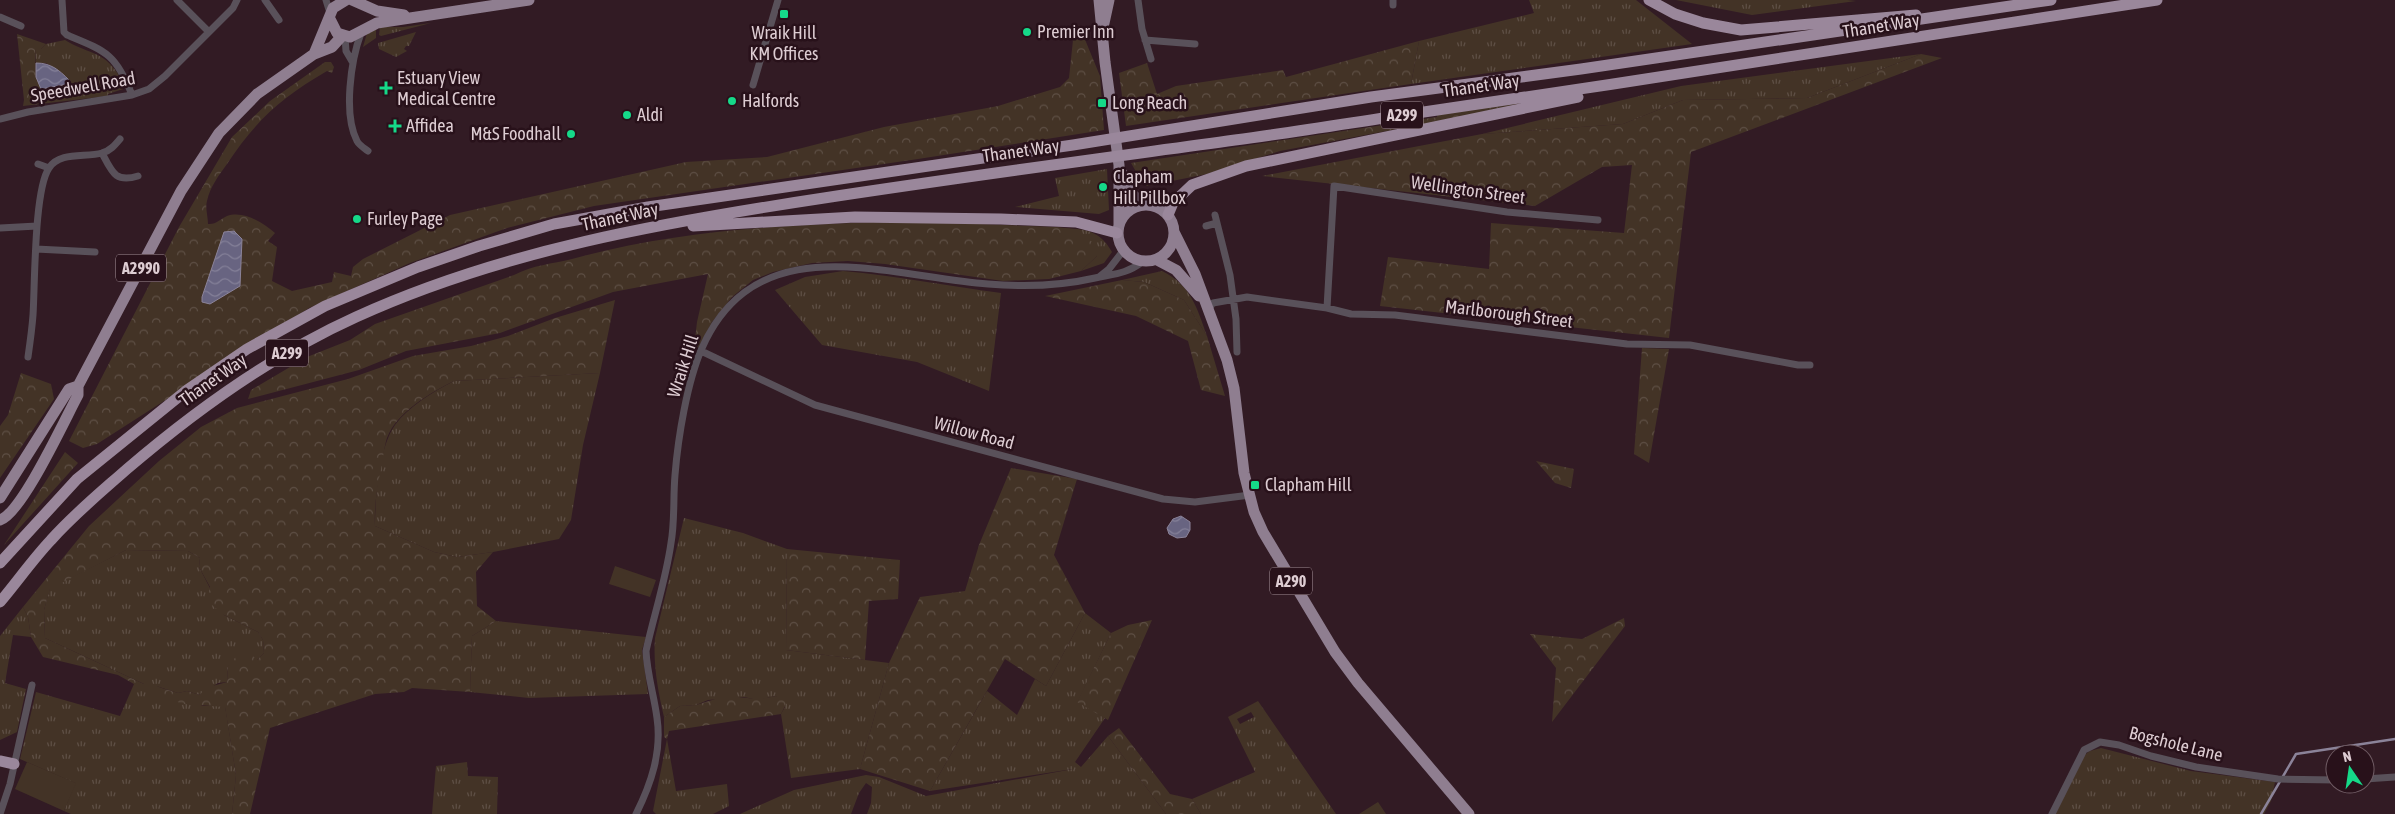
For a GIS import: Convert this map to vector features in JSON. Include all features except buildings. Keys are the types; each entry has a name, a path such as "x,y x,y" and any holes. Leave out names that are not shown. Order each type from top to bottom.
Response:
{"highway":[{"path":"1649,0 1675,14 1703,23 1741,30 1897,15 1956,14"},
{"name":"Thanet Way","path":"0,563 77,479 180,396 247,349 325,306 418,267 479,246 554,224 648,207 1073,145 1371,97 2051,0"},
{"name":"Thanet Way","path":"0,602 51,539 98,494 156,444 211,401 312,338 362,314 445,282 518,258 647,228 741,210 978,174 1251,138 1661,78 2157,0"},
{"path":"1168,215 1173,203 1192,185 1252,164 1509,112 1661,78"},
{"path":"647,228 855,217 1076,222 1118,229"},
{"path":"0,761 14,764"}],"main road":[{"path":"346,0 337,3 330,16 333,29 343,36 356,36 377,24 529,0"},
{"path":"1099,0 1119,164 1118,229 1123,251 1135,260 1142,262 1157,260 1170,249 1174,232"},
{"path":"1102,35 1109,0"},
{"path":"356,2 392,14 434,15"},
{"path":"356,2 368,18 362,31"},
{"name":"A2990","path":"314,54 330,16"},
{"name":"A2990","path":"0,520 10,514 24,494 78,395 78,386 181,191 206,150 231,119 250,100 314,54 330,49 343,36"},
{"path":"1119,164 1130,192 1144,205"},
{"path":"1118,229 1128,211 1144,205 1153,205 1168,215"},
{"name":"A290","path":"1168,215 1174,232 1195,274 1206,307 1217,331 1234,388 1244,473 1254,512 1263,532 1335,652 1358,683 1469,814"},
{"name":"A290","path":"1157,260 1176,270 1186,279 1206,307"},
{"name":"A2990","path":"0,498 69,389 78,386"}],"street":[{"path":"62,0 64,32 67,35 103,49 112,57 132,95"},
{"path":"177,0 208,31"},
{"name":"Speedwell Road","path":"0,119 34,111 132,95 148,90 233,8 237,0"},
{"path":"265,0 279,20"},
{"path":"326,0 330,16"},
{"path":"753,84 778,0"},
{"path":"1138,0 1145,40 1151,59"},
{"path":"1,20 21,26"},
{"path":"362,31 353,63 348,99 356,140 368,152"},
{"path":"343,36 346,51 353,63"},
{"path":"1145,40 1195,44"},
{"path":"28,357 33,318 39,205 49,168 57,161 77,155 102,153 111,149 120,139"},
{"path":"102,153 114,174 119,178 125,179 138,176"},
{"path":"38,164 49,168"},
{"name":"Wellington Street","path":"1327,308 1334,186 1507,212 1598,220"},
{"path":"1206,226 1216,219 1230,275 1237,352"},
{"path":"0,228 38,226"},
{"path":"36,249 95,252"},
{"path":"1098,277 1109,269 1123,251"},
{"name":"Wraik Hill","path":"636,814 653,774 659,744 657,718 646,665 646,650 672,542 675,475 681,431 701,351 718,319 747,292 769,279 801,269 843,266 872,267 980,283 1015,285 1060,283 1123,273 1142,262"},
{"name":"Marlborough Street","path":"1206,307 1247,297 1327,308 1351,314 1395,315 1627,344 1690,345 1810,365"},
{"name":"Willow Road","path":"701,351 815,405 1163,499 1195,502 1250,495"},
{"path":"0,814 14,764 32,685"},
{"name":"Bogshole Lane","path":"2052,814 2084,750 2100,742 2120,745 2151,756 2196,767 2278,779 2325,780"},
{"path":"2375,778 2395,777"}],"green space":[{"path":"1529,0 1636,0 1692,44 1411,84 1419,41 1534,13"},
{"path":"1676,0 1847,0 1856,1 1752,15"},
{"path":"431,23 379,35 380,27 403,27"},
{"path":"1079,25 1100,76 1104,130 594,206 507,228 410,263 309,308 97,444 83,448 69,441 179,227 232,137 270,101 325,62 331,62 334,67 332,73 327,71 296,90 260,122 238,148 218,177 206,203 208,224 216,223 227,216 240,215 253,218 275,233 268,241 277,247 272,281 292,291 332,282 334,272 351,276 353,267 363,259 450,215 686,162 767,157 884,127 998,106 1060,87 1069,78 1073,40"},
{"path":"376,27 376,38 363,47 367,33"},
{"path":"416,32 409,46 406,46 404,49 407,51 396,57 379,49 378,43"},
{"path":"17,34 46,44 41,49 35,49 36,77 41,89 54,88 65,91 67,96 44,100 24,100"},
{"path":"65,40 94,53 113,66 119,76 123,89 108,94 108,96 23,106 24,100 44,100 65,91 54,88 61,87 62,73 46,63 36,63 35,49 41,49 46,44"},
{"path":"1419,41 1411,84 1126,126 1119,73 1147,63 1157,94 1176,86 1283,70 1286,77"},
{"path":"1921,54 1807,98 1683,100 1623,124 1482,134 1681,86"},
{"path":"1921,54 1942,58 1691,152 1669,338 1380,306 1388,257 1489,269 1491,223 1624,233 1632,165 1602,167 1535,206 1262,176 1482,134 1623,124 1683,100 1807,98"},
{"path":"1519,101 1520,106 1280,151 1207,174 1147,186 1142,182 1131,163 1437,117 1437,114"},
{"path":"1107,169 1109,210 1099,214 1015,207 1059,196 1055,178"},
{"path":"905,221 1056,227 1080,234 1094,243 1097,256 1081,271 1049,279 1003,281 885,264 848,261 812,263 773,272 753,280 732,297 712,322 698,348 694,348 697,322 708,274 613,292 500,333 406,351 359,370 248,399 251,390 307,357 350,340 375,324 535,267 614,249 696,234 820,224"},
{"path":"1056,227 1088,231 1095,234 1107,244 1112,252 1104,263 1081,271 1097,256"},
{"path":"843,271 1001,293 989,391 917,362 822,345 775,290 805,277"},
{"path":"1162,271 1180,283 1192,298 1207,336 1184,300 1144,282 1122,280"},
{"path":"1122,280 1144,282 1184,300 1207,336 1225,396 1201,390 1188,341 1136,316 1045,296"},
{"path":"615,300 600,373 454,381 415,404 398,420 387,438 377,490 375,526 434,552 457,557 493,552 476,572 477,606 496,621 472,636 470,692 412,688 404,692 375,694 270,728 250,814 232,814 236,775 225,707 184,704 158,696 155,686 178,693 187,691 200,695 205,688 227,682 228,666 241,651 248,651 257,660 264,653 263,640 258,632 224,615 207,601 210,587 199,567 200,558 188,551 126,550 50,589 44,610 45,638 146,685 134,684 118,675 43,657 31,637 28,617 23,607 89,526 159,461 201,427 237,408 348,379 413,356 471,346 508,336 555,318"},
{"path":"1642,348 1669,349 1649,463 1634,454"},
{"path":"21,373 51,384 54,399 0,478 0,426 8,415"},
{"path":"600,373 583,445 571,520 559,539 457,557 434,552 375,526 377,488 385,446 395,425 422,400 454,381"},
{"path":"65,452 78,463 4,545"},
{"path":"1536,461 1574,469 1571,488 1555,483"},
{"path":"1011,468 1077,479 1054,555 1085,613 1046,686 1005,659 930,791 860,769 889,663 920,597 965,591 979,545"},
{"path":"684,518 743,533 787,549 786,650 889,663 860,769 791,778 781,714 785,707 776,696 758,700 744,697 708,700 696,705 680,706 664,717 656,678 655,638"},
{"path":"787,549 900,560 898,599 869,601 865,660 786,650"},
{"path":"126,550 188,551 200,558 199,567 224,615 258,632 263,640 264,653 257,660 228,666 227,682 218,683 200,695 187,691 178,693 156,686 203,706 225,706 236,775 232,814 71,814 64,811 75,783 20,759 36,692 120,716 134,684 144,684 45,638 44,610 50,588"},
{"path":"615,566 656,580 650,597 609,584"},
{"path":"23,607 28,617 31,637 13,635 5,683 26,689 17,732 0,740 0,636"},
{"path":"1085,613 1111,633 1078,701 1105,718 1075,762 1081,767 1108,736 1166,814 867,814 871,803 872,787 866,783 859,793 851,814 740,814 794,790 866,775 879,777 926,796 1073,769 930,791 987,691 1017,715 1035,679 1046,686"},
{"path":"1624,618 1625,626 1552,722 1556,668 1530,634 1582,639"},
{"path":"1152,620 1108,720 1077,702 1111,633 1128,625"},
{"path":"496,621 646,637 642,650 648,694 529,698 470,692 472,636"},
{"path":"725,696 756,698 776,696 787,702 781,714 669,731 667,739 664,737 664,717 680,706 696,705"},
{"path":"1258,701 1336,814 1201,814 1192,799 1255,772 1228,717","holes":["1251,712 1254,717 1240,724 1237,719"]},
{"path":"1119,728 1170,794 1192,799 1201,814 1166,814 1108,736"},
{"path":"667,739 676,791 727,784 729,806 713,814 656,814 653,811"},
{"path":"2101,748 2191,771 2275,782 2271,801 2264,814 2054,814 2083,756 2090,751"},
{"path":"27,762 76,783 64,811 15,789"},
{"path":"467,762 468,776 498,777 497,814 432,814 436,766"},
{"path":"1378,802 1386,814 1359,814"}],"water":[{"path":"36,63 46,64 62,73 69,80 68,84 41,89 36,77"},
{"path":"234,231 242,239 240,286 210,304 202,302 224,232"},
{"path":"1181,516 1190,522 1190,530 1186,537 1177,538 1169,534 1167,528 1173,519"}],"waterway":[{"path":"2261,814 2296,754 2395,739"}],"place":[{"name":"Wraik Hill KM Offices","path":"784,14"},
{"name":"Premier Inn","path":"1027,32"},
{"name":"Estuary View Medical Centre","path":"386,88"},
{"name":"Halfords","path":"732,101"},
{"name":"Long Reach","path":"1102,103"},
{"name":"Aldi","path":"627,115"},
{"name":"Affidea","path":"395,126"},
{"name":"M&S Foodhall","path":"571,134"},
{"name":"Clapham Hill Pillbox","path":"1103,187"},
{"name":"Furley Page","path":"357,219"},
{"name":"Clapham Hill","path":"1255,485"}]}
